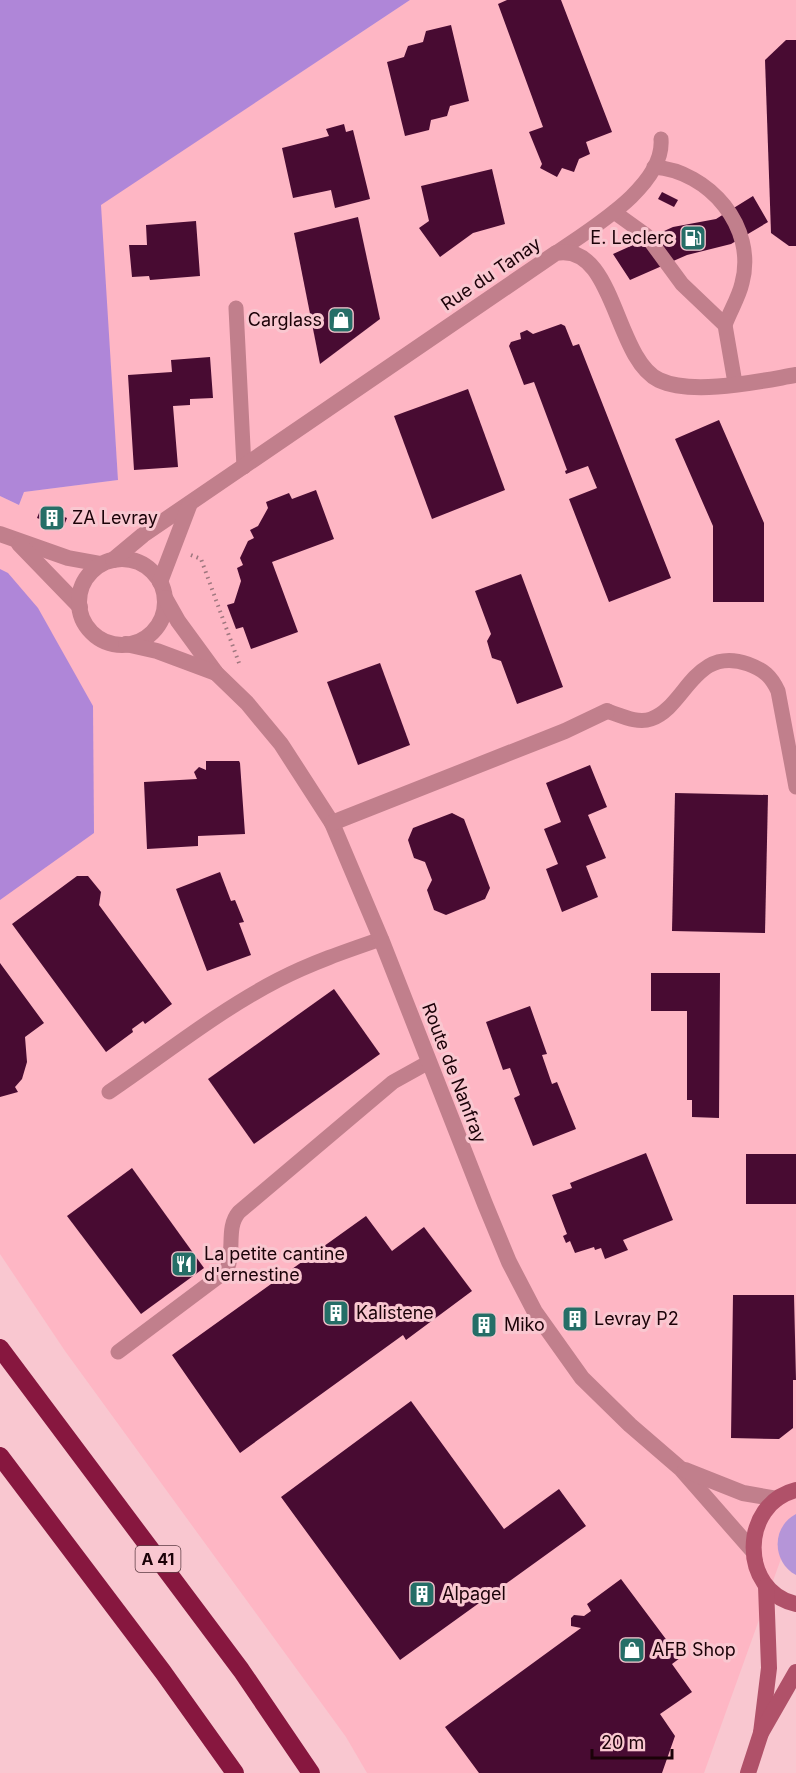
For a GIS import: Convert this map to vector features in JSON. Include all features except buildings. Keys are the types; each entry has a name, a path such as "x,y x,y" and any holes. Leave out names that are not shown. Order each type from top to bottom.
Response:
{"highway":[{"name":"A 41","path":"0,1348 241,1670 311,1773"},
{"path":"0,1456 164,1672 235,1773"}],"main road":[{"path":"796,1490 777,1499 763,1513 755,1531 752,1550 756,1569 766,1586 778,1596 796,1604"},
{"path":"748,1773 761,1733 769,1668 766,1586"},
{"path":"761,1733 796,1671"}],"street":[{"name":"Rue du Tanay","path":"107,562 143,535 189,506 556,253 577,254 585,258 594,269 637,358 651,375 669,383 689,386 796,375"},
{"path":"126,644 139,641 151,634 162,617 163,590 172,547 189,506"},
{"name":"Route de Nanfray","path":"0,534 17,542 68,558 107,562 140,562 152,571 178,621 216,673 264,722 307,782 332,823 381,939 509,1262 535,1312 582,1378 630,1425 681,1469 752,1550"},
{"name":"Route de Nanfray","path":"17,542 80,607 87,625 101,639 157,651 216,673"},
{"path":"80,607 80,594 84,582 107,562"},
{"path":"332,823 565,731 606,711"},
{"name":"Route de Nanfray","path":"681,1469 743,1493 777,1499"},
{"path":"707,1501 711,1481"}],"lane":[{"path":"556,253 614,212 634,193 660,156 661,139"},
{"path":"654,167 696,178 724,203 744,241 743,282 725,325 735,383"},
{"path":"614,212 646,234 682,284 725,325"},
{"path":"236,308 244,467"},
{"path":"606,711 642,722 653,719 699,672 712,665 729,660 760,669 772,677 778,691 796,787"},
{"path":"109,1092 213,1019 277,981 338,954 381,939"},
{"path":"118,1352 226,1271 231,1259 232,1221 238,1212 393,1082 429,1062"}],"path":[{"path":"172,547 201,559 241,667"}],"shaded area":[{"path":"0,0 410,0 101,205 118,480 24,492 19,505 0,496"},
{"path":"410,0 796,0 796,1517 704,1773 367,1773 346,1737 65,1351 0,1254 0,496 19,505 24,492 118,480 100,205"},
{"path":"0,569 8,573 38,608 93,706 94,833 0,900"},
{"path":"796,1514 796,1575 782,1562 778,1544 782,1527"}],"place":[{"name":"E. Leclerc","path":"693,238"},
{"name":"Carglass","path":"341,320"},
{"name":"ZA Levray","path":"52,518"},
{"name":"La petite cantine d'ernestine","path":"184,1264"},
{"name":"Kalistene","path":"336,1313"},
{"name":"Levray P2","path":"575,1319"},
{"name":"Miko","path":"484,1325"},
{"name":"Alpagel","path":"422,1594"},
{"name":"AFB Shop","path":"632,1650"}]}
